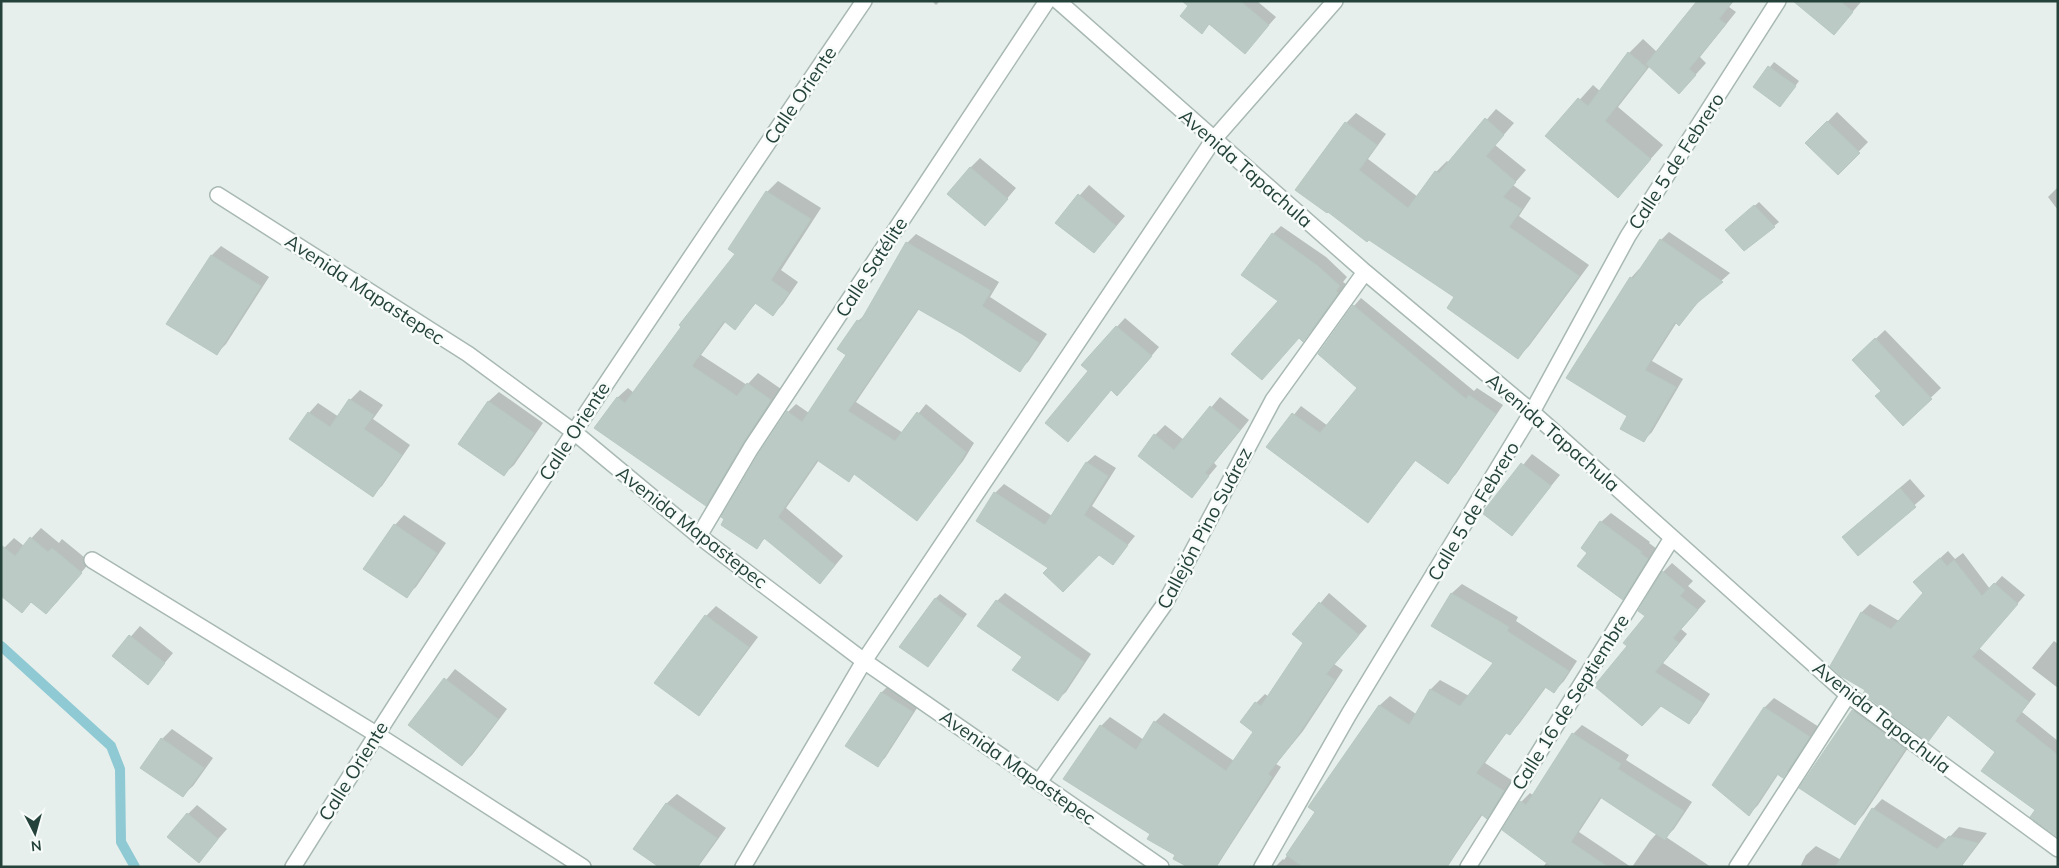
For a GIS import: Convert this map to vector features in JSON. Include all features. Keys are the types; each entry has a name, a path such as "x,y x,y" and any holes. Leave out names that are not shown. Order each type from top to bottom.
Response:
{"street":[{"name":"Calle Oriente","path":"293,867 376,734 628,348 864,1"},
{"name":"Calle Satélite","path":"700,536 751,448 1047,1"},
{"name":"Avenida Tapachula","path":"1058,1 1364,272 1532,412 1848,694 2058,850"},
{"path":"743,867 864,661 1214,139 1335,1"},
{"name":"Calle 5 de Febrero","path":"1262,867 1349,714 1532,412 1628,236 1778,1"},
{"name":"Avenida Mapastepec","path":"218,195 468,354 574,432 700,536 864,661 1161,867"},
{"name":"Callejón Pino Suárez","path":"1039,782 1164,605 1273,400 1364,272"},
{"name":"Calle 16 de Septiembre","path":"1468,867 1672,538"},
{"path":"92,560 376,734 583,867"},
{"path":"1737,867 1848,694"}],"building":[{"path":"1182,1 1240,1 1269,25 1245,54 1209,24 1202,34 1180,16 1188,6"},
{"path":"1697,1 1733,1 1719,19 1726,24 1689,69 1696,75 1679,94 1646,64"},
{"path":"1793,1 1840,1 1853,12 1834,35"},
{"path":"1628,52 1647,68 1605,121 1651,159 1618,198 1545,136 1578,98 1588,106"},
{"path":"1768,66 1796,86 1780,107 1753,87"},
{"path":"1485,118 1504,135 1486,156 1516,182 1503,197 1522,209 1509,227 1579,276 1518,359 1447,308 1454,297 1369,240 1367,242 1295,190 1345,122 1377,145 1359,170 1408,208 1435,171 1439,173"},
{"path":"1827,121 1860,153 1838,175 1805,143"},
{"path":"970,167 1008,199 985,226 947,194"},
{"path":"766,191 811,219 771,280 789,293 773,316 755,303 735,330 724,321 692,366 737,396 747,383 771,400 706,506 594,428 617,397 625,403 681,327 679,325 735,254 728,249"},
{"path":"1078,194 1116,226 1094,253 1055,223"},
{"path":"1754,205 1775,227 1744,251 1725,230"},
{"path":"1272,233 1318,266 1340,286 1336,291 1338,293 1303,342 1299,338 1262,380 1231,354 1278,301 1241,275"},
{"path":"1660,239 1723,282 1697,303 1679,326 1675,322 1645,370 1676,387 1644,442 1620,429 1627,416 1566,378 1630,277 1633,279"},
{"path":"906,242 991,291 982,306 1039,343 1020,372 962,334 918,309 848,411 895,441 917,412 966,452 955,471 917,521 854,474 849,482 817,460 778,517 835,565 820,584 764,538 757,549 721,525 724,519 721,517 759,453 787,411 802,422 846,355 837,349 857,320 860,322"},
{"path":"211,255 261,286 217,355 166,324"},
{"path":"1353,305 1466,399 1469,395 1496,414 1448,484 1415,460 1368,523 1266,447 1292,413 1320,433 1357,388 1318,354"},
{"path":"1116,326 1152,356 1117,396 1111,390 1068,442 1045,423 1088,371 1081,365"},
{"path":"1875,338 1932,399 1903,426 1875,396 1881,391 1852,360"},
{"path":"349,399 374,415 364,429 402,455 373,497 289,439 308,412 330,427"},
{"path":"488,401 534,433 504,476 458,444"},
{"path":"1210,406 1240,430 1205,473 1209,476 1192,498 1138,456 1154,434 1174,450"},
{"path":"1086,462 1108,476 1084,515 1128,545 1113,565 1099,555 1063,592 1043,573 1048,568 976,521 994,492 1045,525"},
{"path":"1521,463 1551,486 1512,536 1482,513"},
{"path":"1900,488 1916,507 1858,556 1842,537"},
{"path":"1600,521 1642,552 1640,553 1648,559 1623,600 1577,566 1587,553 1581,548"},
{"path":"394,524 437,553 407,598 363,569"},
{"path":"30,537 48,552 52,548 82,573 46,614 31,602 22,613 1,596 1,545 15,556"},
{"path":"1940,558 1947,566 1954,560 1982,596 1994,583 2018,604 1972,657 2029,702 2015,721 2058,755 2058,837 2030,817 2035,810 1981,771 1995,752 1948,715 1928,742 1863,694 1865,690 1841,676 1830,666 1861,612 1891,629 1923,593 1913,582"},
{"path":"1662,571 1685,590 1680,596 1698,610 1673,638 1679,643 1655,672 1703,703 1689,724 1661,706 1642,726 1594,686 1627,646 1623,643 1645,616 1638,611"},
{"path":"1451,593 1509,627 1507,631 1569,671 1554,693 1545,687 1510,735 1506,733 1476,773 1504,791 1487,819 1481,814 1447,867 1303,867 1286,855 1315,812 1308,807 1379,705 1409,725 1430,689 1460,706 1493,663 1431,626"},
{"path":"935,598 963,619 928,667 899,647"},
{"path":"996,600 1084,662 1058,701 1012,670 1022,657 977,626"},
{"path":"1319,602 1359,635 1326,674 1335,680 1294,741 1268,774 1272,777 1216,867 1188,867 1173,859 1175,855 1147,839 1150,834 1063,779 1100,725 1136,750 1154,721 1226,771 1253,732 1240,722 1255,702 1261,706 1303,643 1292,634"},
{"path":"705,615 749,647 699,716 654,683"},
{"path":"129,635 165,663 148,685 112,656"},
{"path":"444,678 498,719 462,766 408,725"},
{"path":"881,692 913,712 878,767 845,746"},
{"path":"1764,707 1810,737 1783,778 1777,774 1749,816 1712,785"},
{"path":"1852,710 1905,749 1855,825 1799,788"},
{"path":"1572,733 1621,764 1618,769 1684,811 1665,840 1600,797 1571,842 1608,867 1552,867 1502,830 1520,801 1526,805"},
{"path":"161,738 204,768 183,797 140,768"},
{"path":"666,803 717,838 697,867 659,867 633,849"},
{"path":"1872,808 1937,849 1949,836 1978,843 1962,865 1965,867 1835,867"},
{"path":"187,813 218,839 199,863 167,837"}],"waterway":[{"path":"1,646 111,746 120,769 121,842 135,867"}]}
